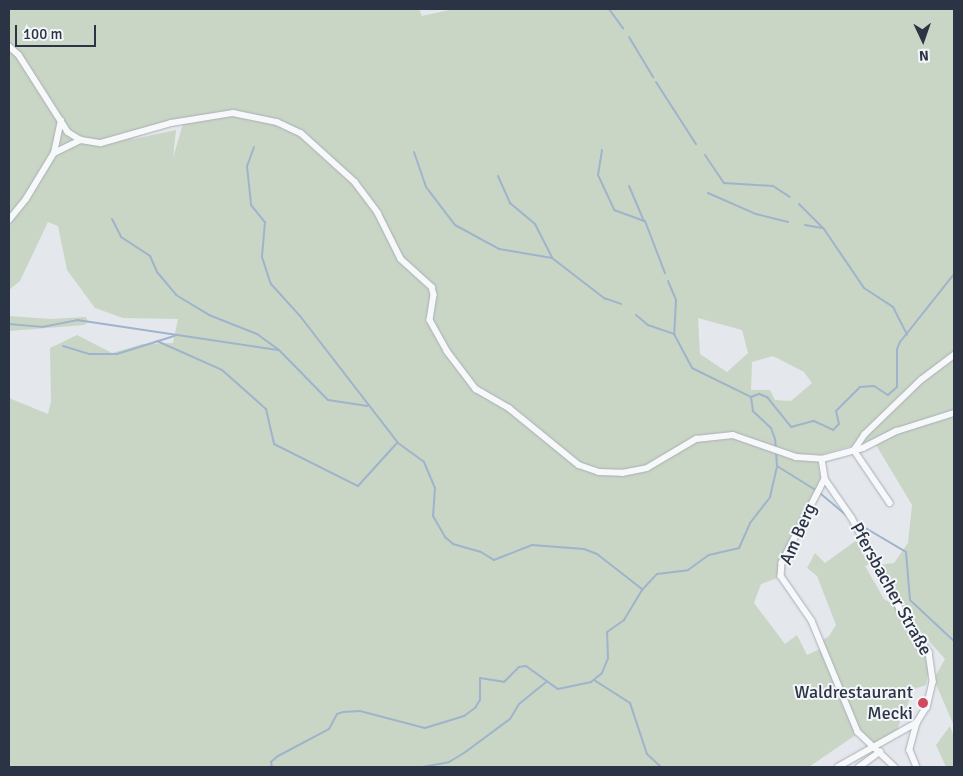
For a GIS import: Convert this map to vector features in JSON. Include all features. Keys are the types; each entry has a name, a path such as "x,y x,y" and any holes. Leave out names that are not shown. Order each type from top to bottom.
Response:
{"street":[{"path":"9,46 19,56 68,132 81,140 101,143 170,123 233,113 277,122 307,138 355,182 378,213 401,259 432,287 434,296 430,320 447,351 476,389 509,408 579,465 599,472 622,473 647,468 696,439 733,435 776,452 822,459 854,450 896,431 954,413"},
{"path":"9,220 26,199 54,153 62,121"},
{"path":"54,153 81,140"},
{"path":"854,450 864,435 922,380 954,355"},
{"path":"854,450 890,503"},
{"name":"Pfersbacher Straße","path":"822,459 825,479 852,518 901,611 929,652 934,682 927,707 917,723 910,750 917,767"},
{"name":"Am Berg","path":"825,479 782,563 781,576 812,621 858,732 896,767"},
{"path":"839,767 917,723"},
{"path":"859,767 880,752"}],"green space":[{"path":"9,9 419,9 422,16 454,9 954,9 954,726 936,684 936,675 945,659 912,622 880,565 894,563 908,543 912,505 873,440 817,456 821,479 780,560 777,578 761,584 754,603 785,644 797,635 807,655 820,649 857,734 809,767 9,767 9,398 48,414 51,401 50,348 77,335 112,353 143,344 173,343 178,319 123,318 95,308 67,270 58,226 48,222 20,281 9,290","holes":["184,120 173,158 176,130 129,140","698,318 742,330 748,353 727,372 700,354","773,356 804,372 812,383 791,401 775,400 770,390 751,390 752,362"]},
{"path":"9,316 51,319 86,317 88,322 84,325 9,331"},
{"path":"861,537 873,563 865,566 884,599 894,605 923,650 929,670 926,685 914,689 898,727 900,731 874,745 859,732 820,642 829,636 836,625 817,576 807,568 815,553 825,563"},
{"path":"950,726 954,737 954,767 946,767 936,745"}],"waterway":[{"path":"609,9 623,28"},
{"path":"629,37 653,77"},
{"path":"656,82 696,144"},
{"path":"254,147 247,166 251,205 265,222 262,257 271,284 300,316 398,443 424,462 435,488 433,516 445,537 453,544 481,552 494,560 532,545 584,549 597,554 642,589"},
{"path":"602,150 598,175 614,210 645,221 665,273"},
{"path":"414,152 426,187 455,225 499,249 552,258 604,298 621,304"},
{"path":"705,155 724,183 773,186 790,197"},
{"path":"498,176 510,203 535,224 552,257"},
{"path":"629,186 644,221"},
{"path":"708,193 756,214 788,222"},
{"path":"799,204 824,229 864,288 893,307 907,335"},
{"path":"112,219 121,237 150,256 157,272 176,295 209,315 257,334 279,350 328,400 368,406"},
{"path":"805,225 822,228"},
{"path":"272,767 271,762 278,756 329,729 337,714 343,712 360,711 425,728 464,716 475,708 480,700 480,678 504,682 519,667 526,666 558,689 591,682 602,673 608,658 607,632 624,620 642,590 657,574 688,570 709,555 739,548 750,523 770,497 777,466 775,439 771,428 753,411 751,397 759,394 767,397 791,427 814,421 833,430 839,424 836,411 860,387 874,386 888,395 897,387 897,349 900,342 954,274"},
{"path":"668,281 676,300 674,334 692,368 751,397"},
{"path":"636,315 648,325 674,334"},
{"path":"9,324 42,327 77,320 278,350"},
{"path":"63,346 89,354 117,354 174,336"},
{"path":"157,341 222,370 266,409 274,444 358,486 397,443"},
{"path":"777,466 814,489"},
{"path":"821,494 847,516"},
{"path":"862,526 906,552 910,600 954,641"},
{"path":"594,680 630,703 647,754 661,767"},
{"path":"422,767 449,762 464,753 510,719 519,704 546,682"}],"place":[{"name":"Waldrestaurant Mecki","path":"923,703"}]}
